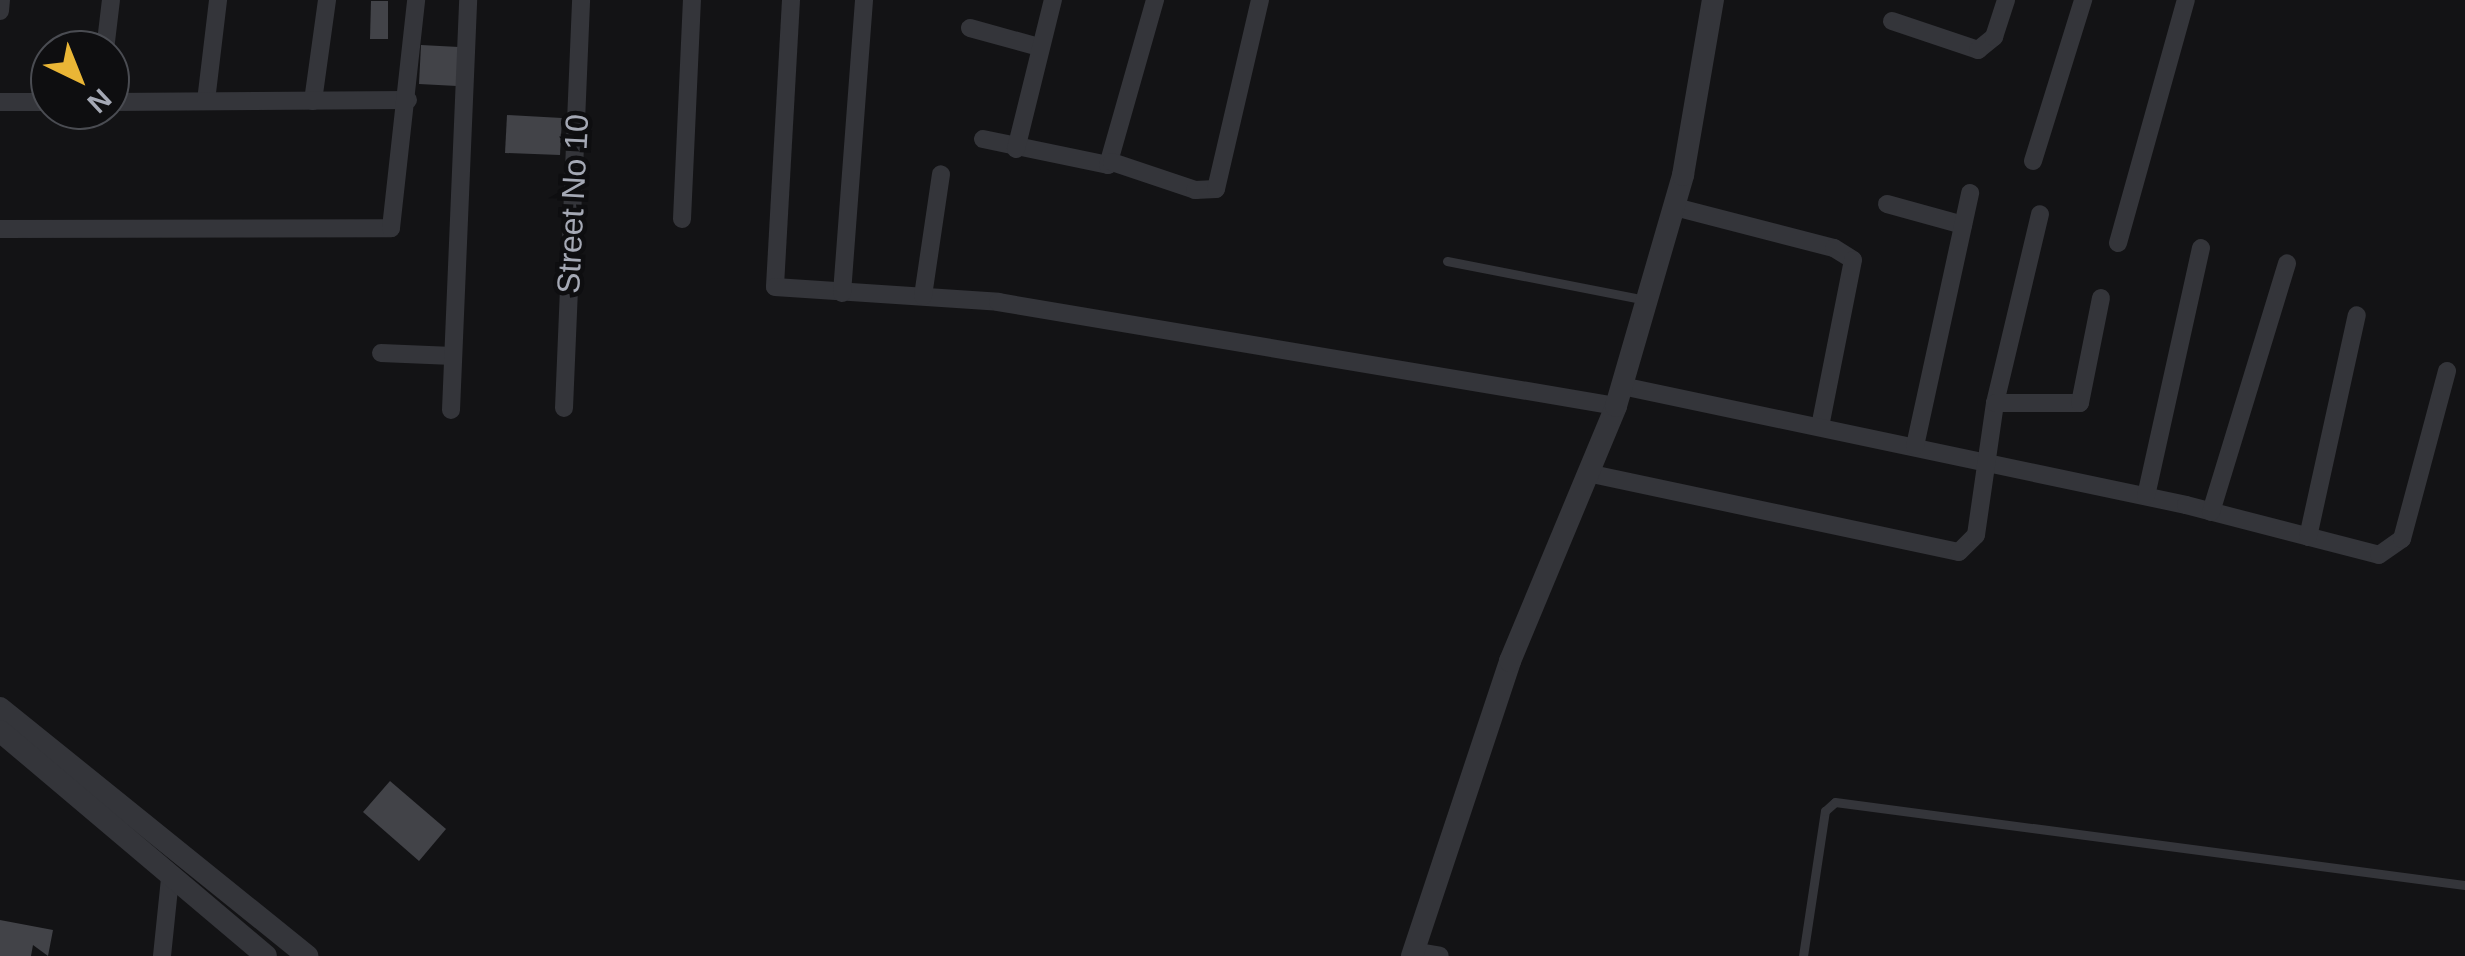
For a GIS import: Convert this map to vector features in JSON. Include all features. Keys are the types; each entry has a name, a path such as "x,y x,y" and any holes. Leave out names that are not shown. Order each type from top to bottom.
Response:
{"street":[{"path":"0,11 1,0"},
{"path":"107,30 111,0"},
{"path":"206,101 218,0"},
{"path":"314,100 327,0"},
{"path":"0,229 384,230 398,218 416,0"},
{"path":"450,410 468,0"},
{"name":"Street No 10","path":"564,408 581,0"},
{"path":"682,219 692,0"},
{"path":"790,0 770,281 842,293 923,296 1258,340 1820,426 2146,496 2380,556 2398,547 2447,371"},
{"path":"842,293 864,0"},
{"path":"1016,149 1053,0"},
{"path":"1112,162 1156,0"},
{"path":"983,139 1091,167 1112,162 1179,186 1216,189 1260,0"},
{"path":"1440,956 1413,954 1510,661 1592,474 1619,396 1676,207 1713,0"},
{"path":"1892,21 1978,50 1994,37 2006,0"},
{"path":"2033,161 2083,0"},
{"path":"2118,244 2186,0"},
{"path":"970,28 1039,48"},
{"path":"130,102 408,100"},
{"path":"0,102 30,102"},
{"path":"923,296 941,174"},
{"path":"1915,446 1970,193"},
{"path":"1887,204 1963,225"},
{"path":"1676,207 1834,248 1853,260 1820,426"},
{"path":"1592,474 1959,552 1976,535 1995,403 2040,214"},
{"path":"2146,496 2201,248"},
{"path":"2211,512 2288,262"},
{"path":"1995,403 2080,403 2102,298"},
{"path":"2308,537 2356,315"},
{"path":"382,353 453,356"},
{"path":"0,708 307,956"},
{"path":"0,731 170,879 266,956"},
{"path":"162,956 170,879"}],"lane":[{"path":"1447,261 1648,300"},
{"path":"1803,956 1824,810 1835,802 2465,886"}],"building":[{"path":"371,1 388,1 388,39 370,39"},
{"path":"421,45 459,47 457,86 419,84"},
{"path":"507,115 562,118 560,155 505,153"},
{"path":"390,781 446,829 419,861 363,812"},
{"path":"0,920 53,930 48,956 33,945 31,956 0,956"}]}
